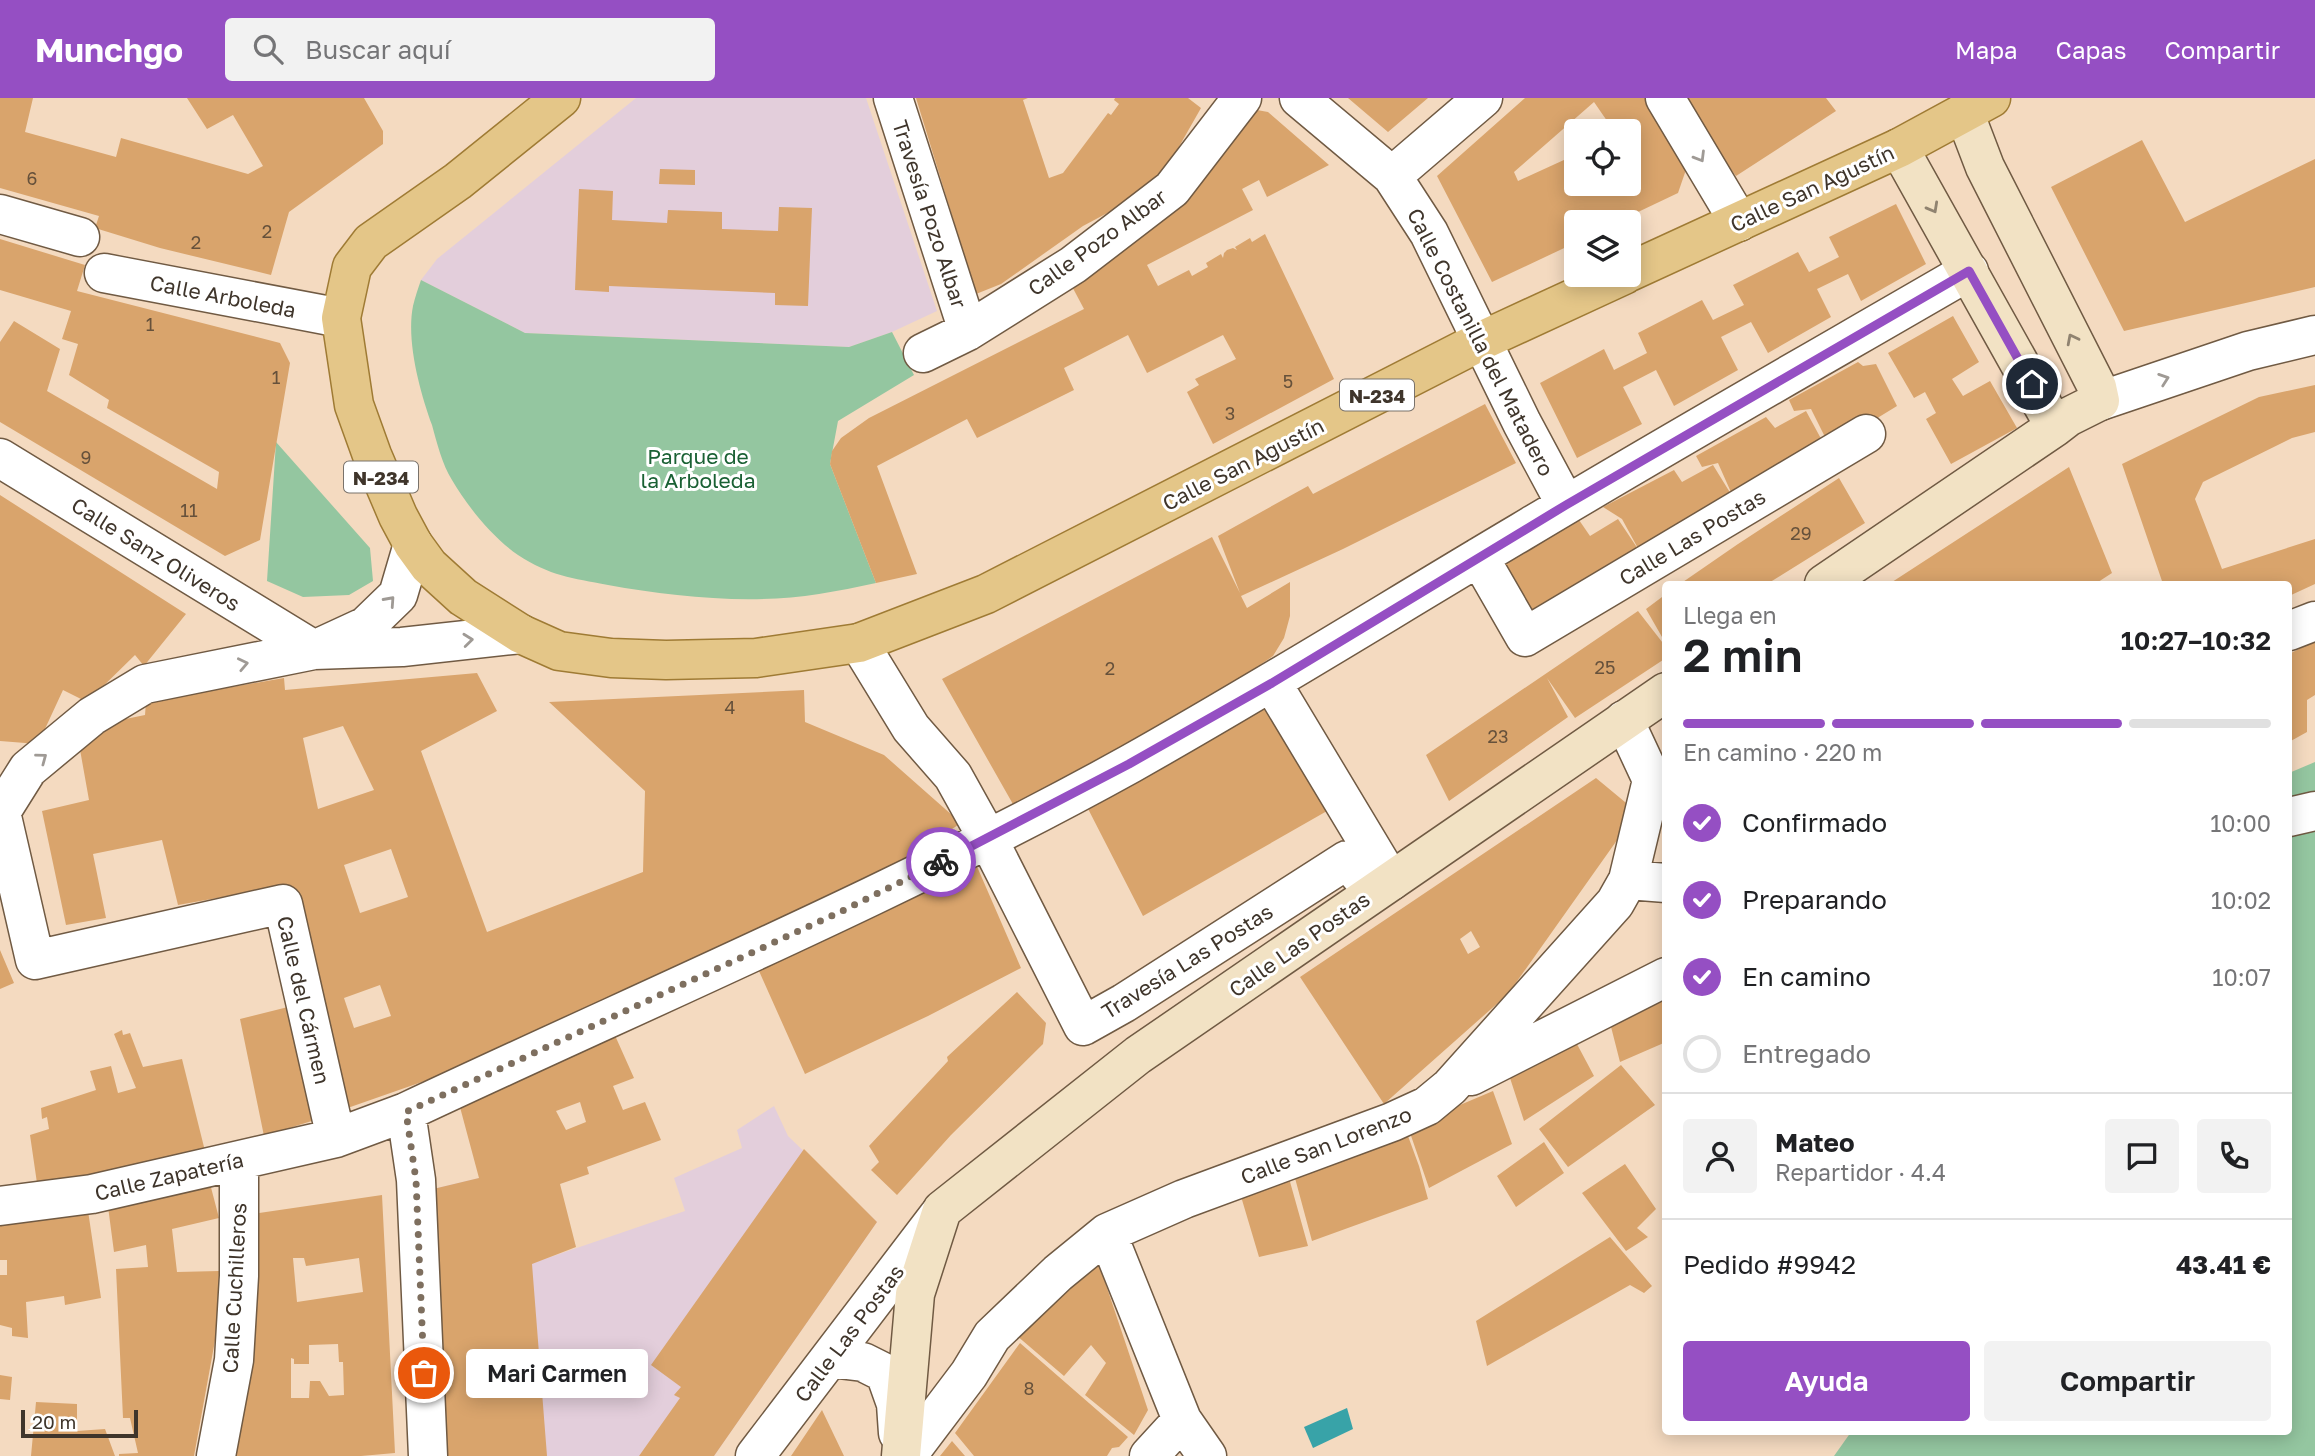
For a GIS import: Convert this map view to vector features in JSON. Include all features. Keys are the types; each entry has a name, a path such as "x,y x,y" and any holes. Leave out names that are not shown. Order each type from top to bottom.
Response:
{"main road":[{"name":"N-234","path":"561,98 458,181 371,243 352,267 341,318 354,405 382,479 413,544 429,566 463,597 521,634 559,651 652,660 757,658 859,643"},
{"name":"Calle San Agustín","path":"1641,267 1899,148 1978,105"},
{"name":"Calle San Agustín","path":"859,643 986,594 1483,340 1598,287"}],"street":[{"name":"Travesía Pozo Albar","path":"892,98 968,331"},
{"name":"Calle Pozo Albar","path":"923,352 968,331 1073,265 1172,189 1242,98"},
{"name":"Calle Costanilla del Matadero","path":"1298,98 1392,176 1429,233 1522,423 1566,505"},
{"path":"1392,176 1483,98"},
{"path":"1665,98 1739,222"},
{"path":"1978,105 1985,167 2097,387 2099,401"},
{"path":"1899,148 2055,427"},
{"path":"0,214 80,237"},
{"name":"Calle Zapatería","path":"0,1206 92,1194 336,1138 406,1112 840,912 988,839 1129,764 1272,683 1566,505 1969,271"},
{"name":"Calle Arboleda","path":"104,273 341,318"},
{"path":"1828,581 2068,417 2099,401 2248,351 2315,335"},
{"name":"Calle Las Postas","path":"1479,557 1525,637 1866,434"},
{"name":"Calle Sanz Oliveros","path":"0,458 314,650"},
{"path":"314,650 366,626 398,595 413,544"},
{"path":"2292,630 2315,621"},
{"path":"1,812 28,769 92,716 145,684 314,650 402,647 521,634"},
{"name":"Travesía Las Postas","path":"859,643 911,728 953,776 1083,1026 1124,1003 1347,860 1383,887"},
{"path":"1272,683 1383,887"},
{"name":"Calle Las Postas","path":"755,1456 942,1210 1138,1055 1662,695"},
{"name":"Calle San Lorenzo","path":"907,1456 969,1374 992,1336 1058,1273 1107,1233 1184,1199 1392,1122 1427,1106 1450,1087 1615,903 1628,880 1652,780 1624,720"},
{"path":"2292,816 2315,811"},
{"name":"Calle del Cármen","path":"1,812 35,960 283,904 336,1138"},
{"path":"1628,880 1662,883"},
{"path":"1450,1087 1662,979"},
{"path":"406,1112 416,1180 428,1456"},
{"name":"Calle Cuchilleros","path":"216,1456 234,1360 239,1276 239,1161"},
{"name":"Calle Las Postas","path":"901,1456 915,1294 942,1210"},
{"path":"1107,1233 1182,1420 1207,1456"},
{"path":"830,1358 863,1362 886,1373 896,1404 901,1456"},
{"path":"1149,1456 1182,1420"}],"shaded area":[{"path":"636,98 866,98 937,311 892,332 849,347 525,333 421,280 437,259"},
{"path":"774,1106 788,1136 877,1222 714,1456 441,1456 429,1190 479,1178 498,1275 685,1211 674,1178 742,1148 737,1130"}],"green space":[{"name":"Parque de la Arboleda","path":"421,280 525,333 849,347 892,332 914,375 838,421 830,464 876,583 826,593 767,599 686,596 572,578 540,568 518,555 490,530 465,501 443,460 415,366 411,335 414,303"},
{"path":"276,442 370,548 373,581 349,595 303,597 267,581"},
{"path":"2315,762 2315,1456 1834,1456 1849,1435 2292,1435 2292,772"}],"water":[{"path":"1347,1408 1353,1429 1313,1448 1304,1427"}],"building":[{"path":"0,98 33,98 25,132 116,157 121,138 248,174 263,166 233,115 207,129 187,98 364,98 383,131 383,144 289,212 271,275 160,248 95,228 99,216 0,188"},
{"path":"916,98 1028,98 1023,100 1049,178 1063,173 1108,113 1111,115 1119,104 1115,98 1188,98 1201,108 1172,159 1148,187 1128,202 1083,226 1001,284 976,294"},
{"path":"1348,98 1428,98 1388,132"},
{"path":"1525,98 1649,98 1689,161 1678,193 1641,211 1564,210 1564,248 1492,282 1437,176"},
{"path":"1677,98 1826,98 1836,111 1736,176"},
{"path":"1257,110 1268,112 1329,165 1267,197 1259,180 1242,189 1253,210 1147,265 1158,286 1189,270 1192,276 1208,267 1206,263 1221,254 1223,258 1227,250 1237,250 1235,247 1250,238 1252,242 1265,234 1334,379 1213,444 1187,392 1199,385 1195,379 1236,359 1223,335 1147,373 1128,335 1064,368 1074,390 977,438 967,419 877,466 917,574 876,583 830,464 832,451 841,438 869,418 1084,309 1067,277"},
{"path":"2142,140 2185,222 2315,159 2315,287 2124,331 2051,187"},
{"path":"660,169 695,170 695,185 659,184"},
{"path":"579,189 613,191 612,220 667,223 668,210 722,212 722,229 778,231 779,207 812,208 808,306 775,305 775,293 609,286 609,292 575,290"},
{"path":"1896,204 1926,264 1861,301 1848,274 1817,289 1831,317 1768,353 1751,322 1721,337 1738,370 1674,406 1656,370 1623,387 1642,424 1577,458 1540,383 1604,349 1614,370 1647,353 1638,333 1702,300 1713,320 1744,305 1733,285 1798,252 1809,272 1839,257 1829,237"},
{"path":"0,239 85,265 77,291 280,343 290,363 260,540 225,556 0,422 0,342 14,321 60,349 47,391 217,489 219,472 107,408 109,400 69,375 78,344 62,339 71,311 0,290"},
{"path":"1953,316 1979,362 1952,379 1963,396 1990,381 2017,428 1951,464 1926,419 1936,413 1925,392 1914,398 1888,353"},
{"path":"1858,362 1863,366 1876,364 1897,406 1830,447 1811,409 1794,411 1789,400"},
{"path":"2315,385 2315,432 2292,438 2203,482 2195,499 2222,569 2315,539 2315,584 2292,595 2292,581 2162,581 2122,464 2259,397"},
{"path":"1485,404 1516,463 1241,596 1247,608 1290,582 1290,616 1284,638 1273,656 1159,733 1018,813 942,679 1212,537 1240,593 1218,536 1308,486 1313,494"},
{"path":"1806,411 1825,446 1734,499 1718,463 1702,467 1696,456 1766,417 1775,428"},
{"path":"1713,465 1734,499 1524,622 1502,562 1579,520 1590,536 1618,519 1640,552 1622,519 1603,507 1674,470 1682,482"},
{"path":"2069,467 2112,573 2100,581 1894,581"},
{"path":"1839,478 1865,523 1772,581 1684,581"},
{"path":"0,495 186,614 144,666 135,655 87,702 63,690 38,744 0,741"},
{"path":"1662,597 1662,637 1646,609"},
{"path":"1638,611 1662,642 1662,661 1575,718 1547,678 1568,717 1449,801 1426,755"},
{"path":"2315,641 2315,695 2307,700 2307,732 2292,740 2292,652"},
{"path":"477,673 497,711 421,751 487,932 643,872 645,791 549,702 804,690 805,722 884,755 961,823 867,886 496,1056 339,1111 289,885 178,905 162,840 93,854 106,918 66,925 42,811 89,800 79,744 106,723 145,715 146,702 284,678 285,690","holes":["343,726 374,790 318,809 303,738","391,849 408,897 360,913 344,865","380,985 391,1016 354,1028 344,998"]},
{"path":"1267,692 1334,807 1143,916 1084,801"},
{"path":"1596,778 1637,812 1508,994 1384,1104 1300,977","holes":["1471,931 1480,947 1468,954 1460,939"]},
{"path":"972,855 1021,968 928,1016 805,1074 755,962"},
{"path":"0,950 14,983 0,989"},
{"path":"1017,992 1046,1023 1043,1044 951,1135 897,1195 871,1170 879,1162 869,1146 948,1061 947,1057"},
{"path":"1662,993 1662,1044 1620,1062 1608,1015"},
{"path":"296,1005 318,1119 264,1136 240,1019"},
{"path":"122,1030 123,1035 130,1033 143,1067 182,1059 205,1151 38,1190 30,1135 49,1129 47,1117 42,1119 41,1108 96,1090 90,1071 111,1066 118,1093 136,1088 114,1034"},
{"path":"613,1031 634,1078 613,1086 623,1110 645,1102 661,1140 587,1167 589,1174 560,1184 576,1247 532,1264 547,1456 441,1456 429,1190 479,1178 457,1096 537,1073 535,1068","holes":["580,1102 586,1122 566,1130 556,1111"]},
{"path":"1570,1031 1594,1076 1524,1121 1510,1078"},
{"path":"1621,1065 1655,1105 1568,1167 1539,1129"},
{"path":"1493,1091 1512,1144 1429,1188 1408,1127"},
{"path":"1404,1125 1428,1199 1312,1241 1292,1167"},
{"path":"1544,1142 1564,1173 1516,1207 1497,1176"},
{"path":"804,1149 877,1222 714,1456 639,1456 680,1398 674,1395 681,1387 651,1365"},
{"path":"1625,1164 1656,1209 1637,1228 1648,1237 1626,1251 1582,1193"},
{"path":"1287,1171 1308,1246 1259,1257 1237,1183"},
{"path":"208,1176 219,1218 172,1229 177,1272 219,1271 218,1324 194,1456 119,1456 138,1453 130,1418 123,1418 116,1269 148,1267 146,1245 114,1252 107,1199"},
{"path":"382,1195 395,1453 361,1456 228,1456 253,1214","holes":["293,1258 304,1258 306,1266 359,1258 363,1292 297,1302","338,1344 339,1362 343,1362 344,1395 329,1396 320,1381 310,1381 309,1398 291,1398 291,1358 294,1359 294,1364 309,1364 309,1345"]},
{"path":"87,1204 101,1298 65,1305 64,1296 26,1302 28,1338 12,1336 12,1328 0,1325 0,1275 7,1275 7,1260 0,1260 0,1218"},
{"path":"1610,1237 1652,1286 1644,1293 1630,1285 1487,1366 1476,1321"},
{"path":"1084,1266 1100,1267 1148,1410 1134,1435 1085,1395 1106,1363 1091,1345 1064,1376 1016,1335"},
{"path":"1020,1343 1128,1437 1119,1447 1112,1448 1107,1456 974,1456 955,1433"},
{"path":"0,1375 12,1377 10,1400 0,1399"},
{"path":"36,1402 77,1404 77,1431 105,1429 115,1456 31,1456"},
{"path":"822,1410 844,1456 791,1456"},
{"path":"952,1441 965,1456 940,1456"}],"way so far":[{"path":"424,1373 416,1180 406,1112 840,912 941,862"}],"place":[{"name":"Mari Carmen","path":"424,1373"}],"route":[{"path":"941,862 1129,764 1272,683 1566,505 1969,271 2032,384"}]}
